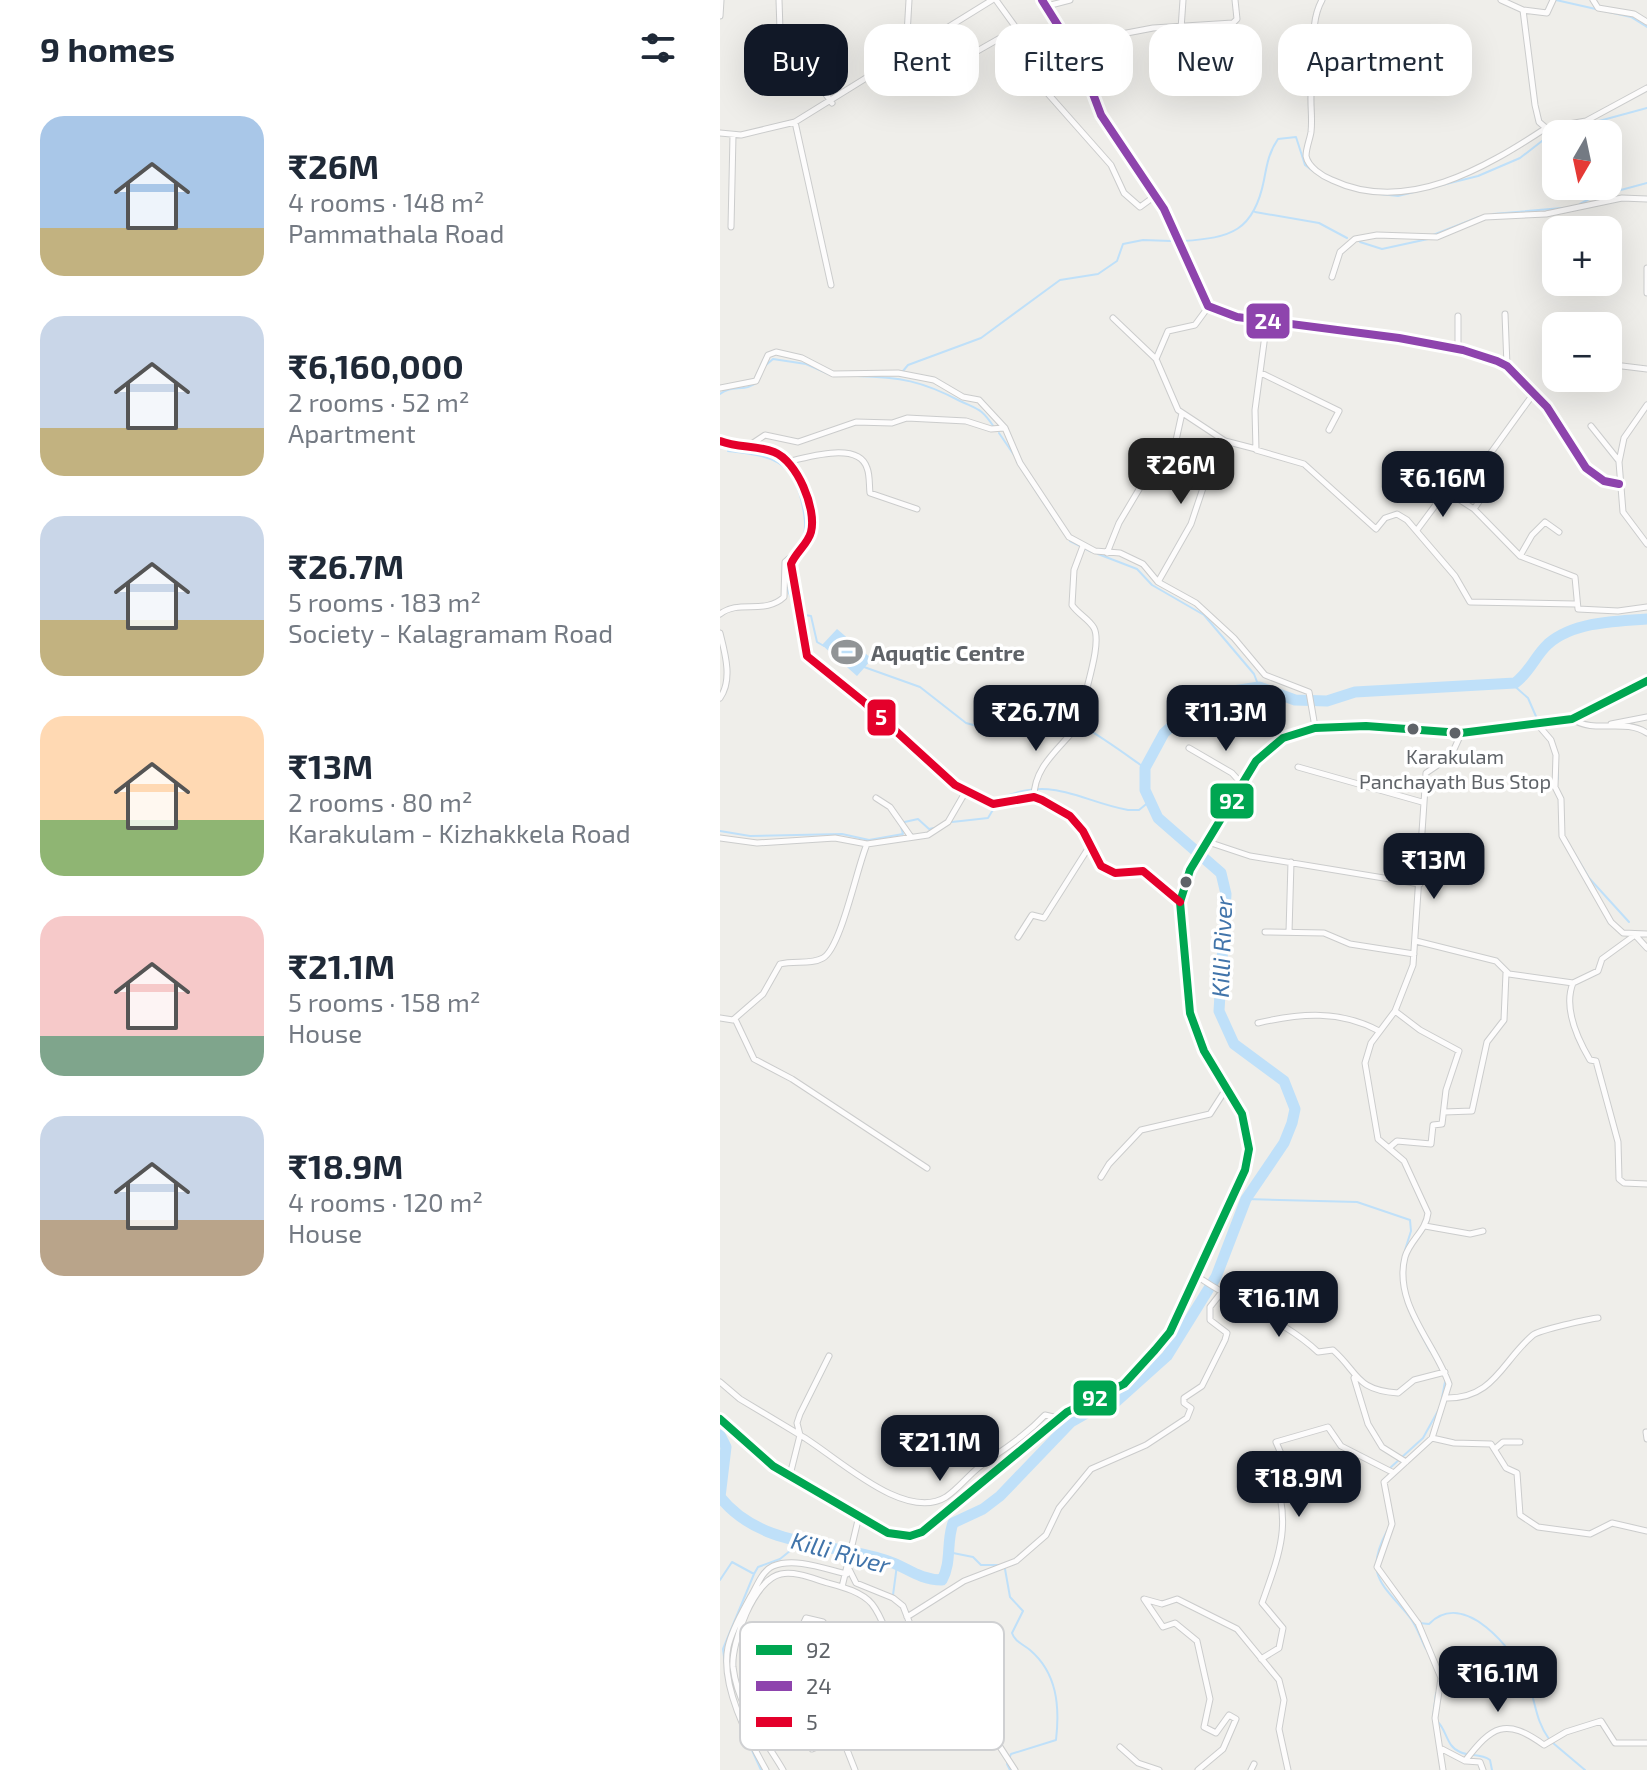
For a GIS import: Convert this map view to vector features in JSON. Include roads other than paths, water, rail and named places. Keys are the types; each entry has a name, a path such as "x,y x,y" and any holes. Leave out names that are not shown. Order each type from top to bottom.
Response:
{"main road":[{"path":"721,444 750,445 775,452 790,461 812,515 811,534 791,564 807,656 864,702 955,785 996,804 1034,797 1070,816 1083,831 1101,866 1115,873 1143,871 1180,902"},
{"path":"720,1419 773,1466 899,1536 922,1532 1060,1418 1124,1384 1170,1332 1248,1159 1242,1114 1204,1051 1190,1013 1180,902 1190,870 1256,761 1269,748 1296,732 1315,728 1366,726 1461,733 1572,719 1647,681"}],"street":[{"path":"720,16 721,0"},
{"path":"779,0 780,30 832,103"},
{"path":"907,24 909,0"},
{"path":"954,24 994,0 1012,24"},
{"path":"1042,0 1057,24"},
{"path":"1047,6 1070,0"},
{"path":"1181,24 1183,0"},
{"path":"1227,24 1237,19 1235,0"},
{"path":"1322,0 1315,20 1314,70 1309,103 1311,131 1306,155 1314,169 1324,176 1372,191 1408,192 1436,184 1508,154 1542,131"},
{"path":"1501,0 1523,10 1547,13 1553,0"},
{"path":"1593,0 1598,8 1634,14 1647,22"},
{"path":"1523,10 1535,105 1542,125"},
{"path":"720,133 733,135 795,122 864,83"},
{"path":"1588,120 1647,88"},
{"path":"1050,96 1111,165 1124,193 1140,207 1155,196"},
{"path":"1094,96 1101,115 1155,196 1209,306 1237,317 1458,349 1507,366 1563,427 1586,468 1604,481 1619,484"},
{"path":"795,122 831,285"},
{"path":"731,227 733,135"},
{"path":"1332,277 1340,252 1355,239 1377,235 1437,237 1485,217 1546,214 1622,198 1647,199"},
{"path":"1647,268 1647,293"},
{"path":"1156,359 1168,331 1195,325 1209,306"},
{"path":"1505,314 1507,366"},
{"path":"1458,316 1458,349"},
{"path":"1113,318 1156,359 1174,404 1182,413 1225,441 1304,464 1376,529 1385,518 1397,514 1417,530 1455,576 1470,602 1575,604"},
{"path":"1256,450 1255,410 1267,320"},
{"path":"720,388 756,381 768,355 776,352 802,358 833,374 898,373 934,380 963,397 979,400 1005,428 1020,463 1069,537 1082,548 1120,553 1143,564 1158,582 1196,603 1234,638 1265,675 1300,686 1312,697 1315,728"},
{"path":"1622,366 1647,369"},
{"path":"1261,373 1339,411 1329,430"},
{"path":"1490,454 1534,393"},
{"path":"1647,405 1624,438 1619,484 1623,512 1647,544"},
{"path":"1107,553 1119,523 1141,486 1171,463 1182,413"},
{"path":"750,445 765,435 798,442 856,422 892,423 907,418 966,421 991,429 1005,428"},
{"path":"1591,426 1619,462"},
{"path":"1158,582 1191,524 1225,441"},
{"path":"790,461 832,452 859,456 867,466 870,493 917,509"},
{"path":"1474,509 1491,484"},
{"path":"1417,530 1446,491 1474,509 1520,556 1575,577 1575,604 1578,609 1592,611 1647,607"},
{"path":"1520,556 1532,535 1545,522 1559,532"},
{"path":"1034,797 1041,771 1061,741 1078,725 1095,633 1093,625 1072,605 1082,548"},
{"path":"720,614 728,608 777,603 784,597 785,562 795,554"},
{"path":"720,633 726,665 726,687 720,698"},
{"path":"1590,727 1647,717"},
{"path":"1572,719 1590,727 1632,727 1647,733"},
{"path":"1540,725 1551,740 1556,755 1555,787 1561,799 1562,836 1611,922 1623,933 1647,934"},
{"path":"1443,1770 1436,1721 1441,1678 1417,1623 1377,1567 1392,1524 1384,1482 1432,1438 1449,1384 1421,1332 1405,1287 1406,1255 1425,1226 1428,1213 1412,1175 1390,1147 1378,1139 1365,1063 1379,1031 1395,1011 1408,982 1414,954 1426,773 1451,756 1461,733"},
{"path":"1189,748 1232,773 1242,784"},
{"path":"1298,767 1422,802"},
{"path":"720,838 754,843 835,838 867,844 933,834 948,822 966,791"},
{"path":"876,798 890,807 911,837"},
{"path":"1207,841 1250,856 1420,884"},
{"path":"720,1018 735,1019 763,994 777,965 814,962 828,954 848,911 857,865 867,844"},
{"path":"1018,937 1032,915 1044,918 1089,847"},
{"path":"1289,932 1291,862"},
{"path":"1265,932 1324,933 1350,944 1414,954"},
{"path":"1635,935 1647,948"},
{"path":"1416,941 1496,961 1506,973 1573,983 1598,971 1602,959 1635,935"},
{"path":"1443,1112 1472,1111 1487,1042 1504,1020 1506,973"},
{"path":"1573,983 1570,995 1572,1020 1590,1060 1596,1061 1602,1074 1608,1113 1618,1142 1619,1179 1624,1183 1647,1184"},
{"path":"1390,1147 1397,1141 1431,1144 1433,1125 1442,1124 1446,1090 1459,1051 1420,1030 1395,1011"},
{"path":"1258,1023 1284,1016 1328,1014 1355,1018 1379,1031"},
{"path":"735,1019 754,1059 792,1079 927,1168"},
{"path":"1101,1177 1134,1134 1210,1114 1226,1088"},
{"path":"1425,1226 1470,1234 1483,1231"},
{"path":"1197,1276 1221,1293 1296,1331 1318,1352 1333,1350 1353,1376 1368,1386 1398,1393 1414,1380 1443,1372"},
{"path":"907,1617 935,1603 964,1581 1002,1568 1046,1535 1059,1508 1091,1469 1146,1445 1187,1418 1191,1408 1184,1403 1184,1398 1202,1386 1227,1333 1210,1320 1210,1307 1221,1293"},
{"path":"1446,1398 1465,1398 1481,1391 1534,1333 1582,1319 1598,1318"},
{"path":"790,1476 800,1435 797,1423 829,1356"},
{"path":"1353,1376 1368,1424 1382,1447 1405,1462"},
{"path":"720,1382 740,1399 800,1435 864,1480 902,1500 944,1499 978,1468 1019,1442 1045,1415 1060,1418"},
{"path":"1261,1659 1279,1648 1283,1628 1262,1603 1282,1546 1284,1523 1283,1501 1274,1475 1282,1456 1276,1442 1328,1427 1341,1446 1392,1472"},
{"path":"1432,1438 1454,1443 1486,1442 1496,1448 1506,1468 1517,1473 1520,1515 1538,1527 1590,1534 1617,1523 1647,1531"},
{"path":"1496,1448 1503,1442 1520,1442"},
{"path":"842,1587 859,1516"},
{"path":"740,1710 732,1692 728,1646 768,1568 796,1564 848,1567"},
{"path":"848,1567 856,1583 899,1602 909,1622"},
{"path":"743,1622 771,1578 781,1574 801,1575 842,1587 873,1605 879,1622"},
{"path":"1198,1770 1223,1749 1236,1719 1229,1715 1216,1733 1204,1727 1210,1699 1197,1641 1175,1623 1163,1627 1144,1599 1162,1604 1177,1599 1237,1629 1279,1680 1284,1700 1279,1729 1288,1770"},
{"path":"804,1622 806,1618 823,1622"},
{"path":"740,1630 735,1642 733,1665 740,1692"},
{"path":"1469,1757 1487,1732 1506,1727 1527,1733 1544,1745 1601,1721 1615,1743 1647,1743"},
{"path":"1120,1747 1138,1763 1159,1770"},
{"path":"1442,1749 1480,1762 1483,1770"},
{"path":"757,1750 766,1770"},
{"path":"770,1750 783,1770"},
{"path":"847,1750 855,1770"},
{"path":"1002,1750 1015,1770"}],"water":[{"name":"Aquqtic Centre","path":"837,629 872,659 857,676 822,645"}],"waterway":[{"path":"1556,0 1631,17 1647,27"},
{"path":"1371,193 1398,196 1478,176 1520,158 1551,134 1647,108"},
{"path":"1183,241 1227,234 1247,221 1260,197 1269,158 1278,139 1296,137 1305,165 1313,171"},
{"path":"1580,204 1591,198 1647,183"},
{"path":"1493,214 1562,208"},
{"path":"1255,212 1319,223 1347,238"},
{"path":"1433,235 1479,217"},
{"path":"1360,242 1382,249 1428,239"},
{"path":"903,371 908,365 981,338 1060,280 1098,274 1117,261 1123,244 1143,240 1171,241"},
{"path":"766,365 773,359 806,364 831,375"},
{"path":"857,376 898,379 934,389 979,410 994,427"},
{"path":"720,394 729,389 749,387 758,381"},
{"path":"999,433 1014,455"},
{"path":"728,451 766,458 785,468 792,476 802,503 805,526 803,537 790,555"},
{"path":"1021,468 1059,526"},
{"path":"1070,541 1092,552"},
{"path":"1098,554 1137,569 1152,585 1204,615 1254,674 1259,687"},
{"path":"787,582 788,568"},
{"path":"787,588 795,608"},
{"path":"805,615 811,616 817,642 824,646"},
{"name":"Killi River","path":"720,1435 726,1447 720,1497 755,1526 797,1541 885,1560 919,1575 942,1580 953,1523 983,1509 1000,1496 1071,1422 1092,1410 1108,1409 1167,1356 1216,1277 1246,1199 1284,1143 1292,1123 1295,1109 1284,1081 1234,1044 1219,1011 1226,894 1221,873 1158,818 1145,790 1145,768 1164,733 1207,695 1259,687 1295,700 1327,701 1355,692 1515,683 1548,644 1570,631 1595,624 1647,619"},
{"path":"864,667 920,687 966,723 977,726 990,721 1018,726 1028,722 1032,709 1057,713 1090,730 1145,768"},
{"path":"1511,683 1528,698 1538,721"},
{"path":"1558,765 1558,779"},
{"path":"999,799 1035,789 1065,792 1128,810 1139,810 1150,801"},
{"path":"952,822 988,818 994,808"},
{"path":"720,831 750,836 842,834 869,840 903,834 900,823 918,819 929,829 934,828"},
{"path":"1567,841 1589,878 1629,922"},
{"path":"1246,1199 1357,1202 1410,1220 1411,1231 1405,1250"},
{"path":"1411,1315 1430,1351"},
{"path":"1441,1403 1445,1382"},
{"path":"1390,1468 1423,1438 1439,1409"},
{"path":"1387,1531 1380,1546 1376,1568 1383,1586 1411,1619 1426,1649"},
{"path":"720,1580 732,1562 754,1574 758,1567 780,1559 801,1542"},
{"path":"948,1552 973,1557 981,1565 1000,1565"},
{"path":"893,1595 897,1565"},
{"path":"1005,1569 1010,1597 1023,1611 1012,1633 1046,1669 1057,1703 1056,1740 1011,1754 1007,1764 1010,1770"},
{"path":"728,1687 723,1649 754,1574"},
{"path":"1419,1623 1429,1624 1443,1615 1457,1613 1486,1627 1511,1654 1527,1680 1541,1725 1549,1739"},
{"path":"905,1617 907,1622"},
{"path":"1433,1718 1436,1693"},
{"path":"1438,1722 1455,1749 1490,1760 1492,1770"},
{"path":"1553,1743 1585,1770"},
{"path":"752,1750 761,1770"}],"place":[{"name":"Aquqtic Centre","path":"847,652"},
{"name":"Karakulam Panchayath Bus Stop","path":"1455,733"}]}
